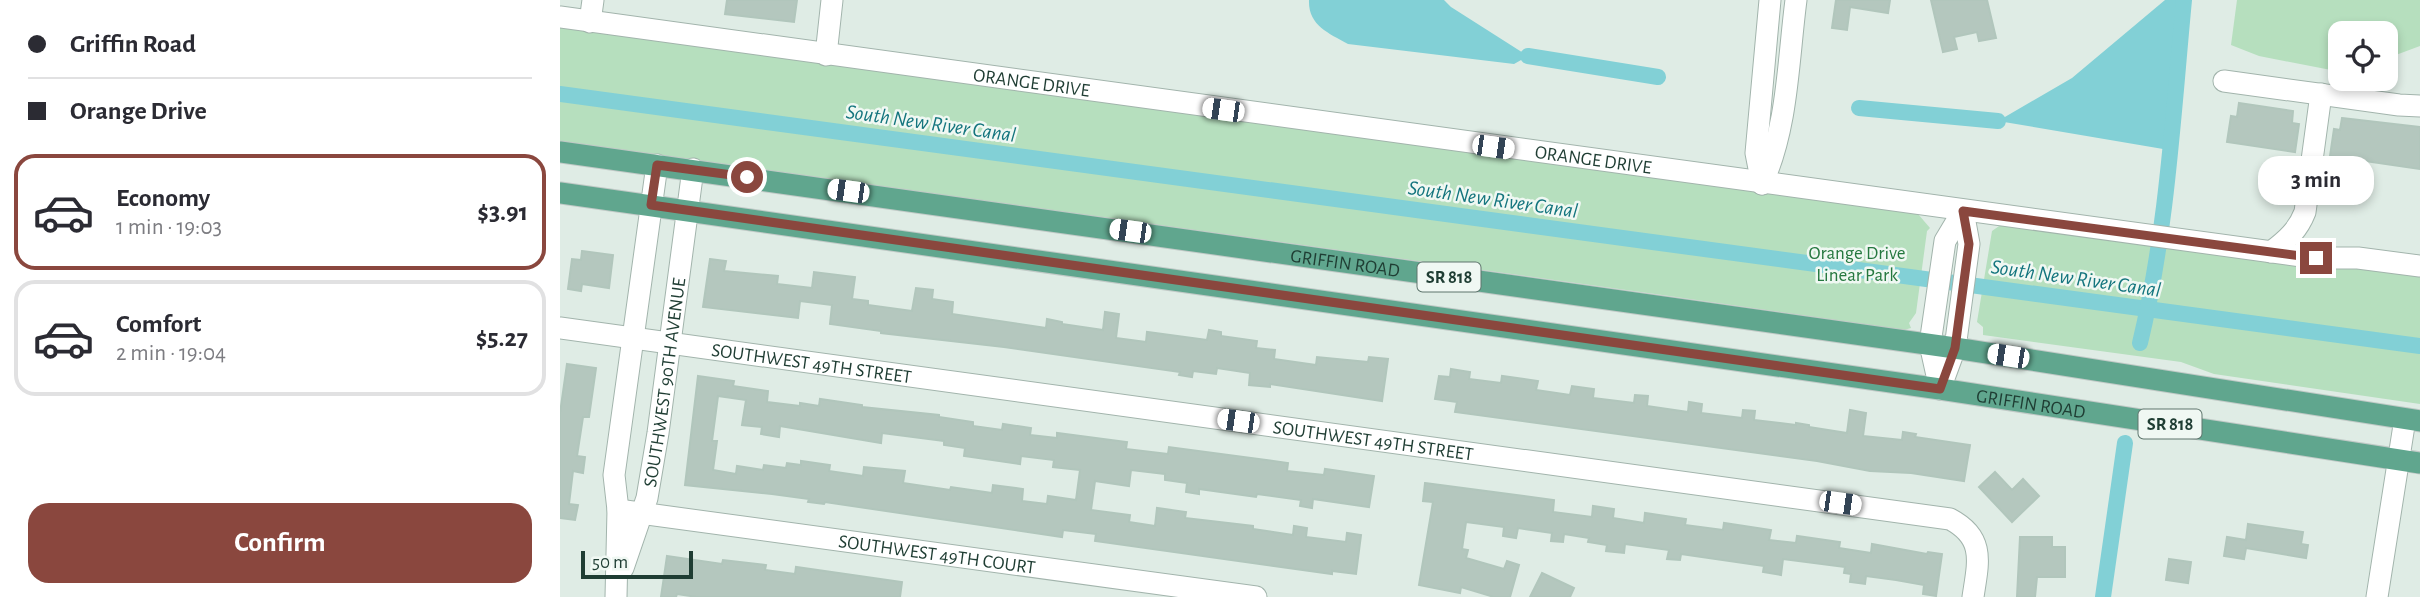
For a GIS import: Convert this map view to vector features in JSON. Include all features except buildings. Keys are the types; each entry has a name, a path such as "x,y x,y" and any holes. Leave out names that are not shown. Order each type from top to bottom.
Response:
{"main road":[{"name":"GRIFFIN ROAD","path":"560,152 1930,344 2413,420"},
{"name":"GRIFFIN ROAD","path":"560,193 1940,389 2410,462"}],"street":[{"path":"590,22 593,0"},
{"path":"826,55 832,0"},
{"path":"1769,8 1794,10 1781,124 1773,159 1762,184 1756,153 1769,8"},
{"name":"ORANGE DRIVE","path":"560,18 1963,211 2316,258 2358,258 2420,266"},
{"path":"2224,81 2399,106 2420,106"},
{"path":"2271,252 2291,237 2301,224 2305,212 2321,94"},
{"name":"SOUTHWEST 90TH AVENUE","path":"616,594 618,510 614,475 657,165"},
{"name":"SOUTHWEST 90TH AVENUE","path":"616,594 647,498 671,343 693,169"},
{"path":"1940,389 1930,344 1945,241 1963,211"},
{"path":"1940,389 1955,348 1969,244 1963,211"},
{"name":"SOUTHWEST 49TH STREET","path":"560,328 1950,519 1960,524 1976,544 1978,562 1973,597"},
{"path":"2377,597 2410,462 2413,420"},
{"name":"SOUTHWEST 49TH COURT","path":"618,510 1256,597"}],"green space":[{"path":"2237,0 2420,0 2420,46 2398,54 2398,21 2328,21 2328,69 2259,56 2231,45"},
{"name":"Orange Drive Linear Park","path":"560,27 1906,210 1918,214 1930,228 1927,231 1916,313 1909,323 1911,328 1904,330 560,142"},
{"path":"2002,224 2420,277 2420,404 2214,374 2181,362 1983,335 1983,327 1977,322 1992,231"}],"water":[{"path":"1309,0 1444,0 1528,56 1514,64 1348,44 1316,22"},
{"path":"2165,0 2184,0 2169,150 1998,121 2072,78"}],"waterway":[{"path":"2140,343 2163,216 2184,0"},
{"path":"1528,56 1658,77"},
{"name":"South New River Canal","path":"560,94 2420,346"},
{"path":"1859,108 1998,121"},
{"path":"2103,597 2125,443"}],"route":[{"path":"747,177 657,165 651,205 1940,389 1955,348 1969,244 1963,211 2316,258"}]}
